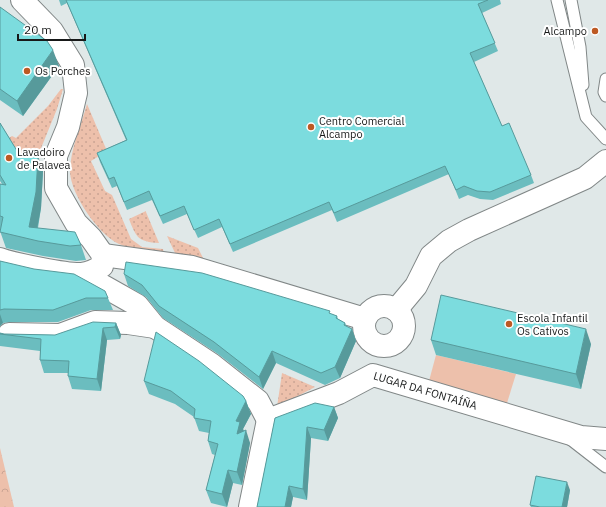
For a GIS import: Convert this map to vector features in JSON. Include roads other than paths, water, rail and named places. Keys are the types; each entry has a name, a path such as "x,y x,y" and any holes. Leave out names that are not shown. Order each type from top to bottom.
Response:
{"street":[{"path":"22,0 52,32 73,65 76,93 68,127 56,156 56,188 76,223 91,238 103,255 102,266 94,271 82,274"},
{"path":"396,310 416,286 431,256 449,242 469,230 585,178 606,161"},
{"path":"103,255 192,267 365,318"},
{"path":"0,258 33,267 82,274 137,305 155,327 211,364 258,401 268,420 250,507"},
{"path":"378,306 391,307 396,310 403,320 403,333 395,342 383,346 367,337 364,331 365,318 373,309 378,306"},
{"path":"9,334 60,335 95,322 128,323 155,327"},
{"path":"373,375 383,346"},
{"name":"LUGAR DA FONTAÍÑA","path":"268,420 339,393 373,375 580,437 606,440"}],"lane":[{"path":"557,0 586,118 606,139"},
{"path":"572,0 580,47 584,106"},
{"path":"606,79 604,92 606,96"},
{"name":"LUGAR DA FONTAÍÑA","path":"558,430 606,467"}],"place":[{"name":"Alcampo","path":"595,31"},
{"name":"Os Porches","path":"27,71"},
{"name":"Centro Comercial Alcampo","path":"311,127"},
{"name":"Lavadoiro de Palavea","path":"9,158"},
{"name":"Escola Infantil Os Cativos","path":"509,324"}]}
